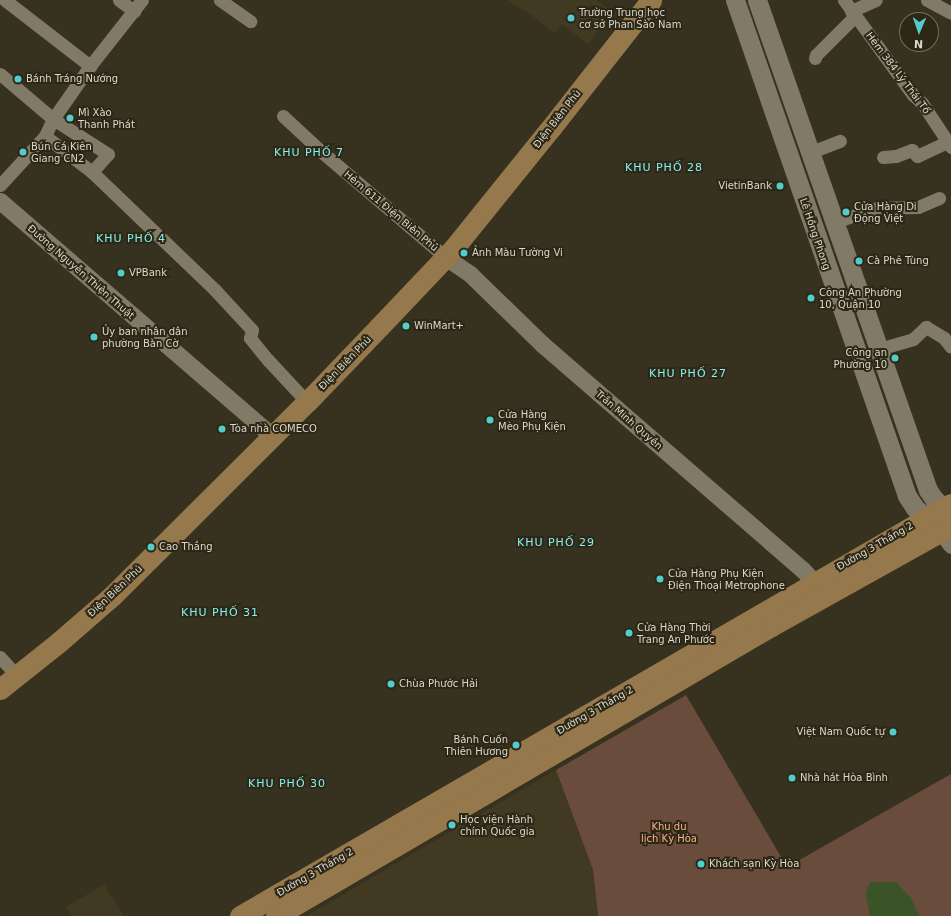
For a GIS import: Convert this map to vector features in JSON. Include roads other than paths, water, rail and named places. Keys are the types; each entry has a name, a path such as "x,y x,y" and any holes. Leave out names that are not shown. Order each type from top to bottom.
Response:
{"main road":[{"name":"Điện Biên Phủ","path":"0,689 112,596 307,402 445,257 550,129 650,0"},
{"name":"Lê Hồng Phong","path":"735,0 897,469 907,496 915,508 925,517"},
{"path":"756,0 928,490 948,521"},
{"name":"Đường 3 Tháng 2","path":"240,916 925,517 948,521"},
{"name":"Đường 3 Tháng 2","path":"276,916 948,521"}],"street":[{"path":"5,0 90,66"},
{"path":"119,0 134,11"},
{"path":"0,185 45,136 53,119 90,66 142,0"},
{"path":"220,0 250,21"},
{"name":"Hẻm 384 Lý Thái Tổ","path":"844,0 914,95 922,103 948,138"},
{"path":"815,58 853,13 876,0"},
{"path":"927,0 951,14"},
{"path":"0,74 53,119 108,154 92,172"},
{"name":"Hẻm 611 Điện Biên Phủ","path":"283,116 323,153 445,257"},
{"path":"45,136 92,172 215,290 252,330 250,338 268,360 307,402"},
{"path":"883,157 896,156 912,150 917,156 948,138"},
{"path":"810,152 840,142"},
{"path":"834,222 877,208 918,206 939,198"},
{"name":"Đường Nguyễn Thiện Thuật","path":"0,201 272,436"},
{"name":"Trần Minh Quyền","path":"445,257 470,274 542,344 802,569 814,582"},
{"path":"879,349 913,339 926,327 944,338 951,347"},
{"path":"0,657 17,676"}],"place":[{"name":"Trường Trung học cơ sở Phan Sào Nam","path":"571,18"},
{"name":"Bánh Tráng Nướng","path":"18,79"},
{"name":"Mì Xào Thanh Phát","path":"70,118"},
{"name":"Bún Cá Kiên Giang CN2","path":"23,152"},
{"name":"VietinBank","path":"780,186"},
{"name":"Cửa Hàng Di Động Việt","path":"846,212"},
{"name":"Ảnh Màu Tường Vi","path":"464,253"},
{"name":"Cà Phê Tùng","path":"859,261"},
{"name":"VPBank","path":"121,273"},
{"name":"Công An Phường 10, Quận 10","path":"811,298"},
{"name":"WinMart+","path":"406,326"},
{"name":"Ủy ban nhân dân phường Bàn Cờ","path":"94,337"},
{"name":"Công an Phường 10","path":"895,358"},
{"name":"Cửa Hàng Mèo Phụ Kiện","path":"490,420"},
{"name":"Tòa nhà COMECO","path":"222,429"},
{"name":"Cao Thắng","path":"151,547"},
{"name":"Cửa Hàng Phụ Kiện Điện Thoại Metrophone","path":"660,579"},
{"name":"Cửa Hàng Thời Trang An Phước","path":"629,633"},
{"name":"Chùa Phước Hải","path":"391,684"},
{"name":"Việt Nam Quốc tự","path":"893,732"},
{"name":"Bánh Cuốn Thiên Hương","path":"516,745"},
{"name":"Nhà hát Hòa Bình","path":"792,778"},
{"name":"Học viện Hành chính Quốc gia","path":"452,825"},
{"name":"Khách sạn Kỳ Hòa","path":"701,864"}],"district":[{"name":"KHU PHỐ 7","path":"309,153"},
{"name":"KHU PHỐ 28","path":"664,168"},
{"name":"KHU PHỐ 4","path":"131,239"},
{"name":"KHU PHỐ 27","path":"688,374"},
{"name":"KHU PHỐ 29","path":"556,543"},
{"name":"KHU PHỐ 31","path":"220,613"},
{"name":"KHU PHỐ 30","path":"287,784"}],"park label":[{"name":"Khu du lịch Kỳ Hòa","path":"669,832"}]}
